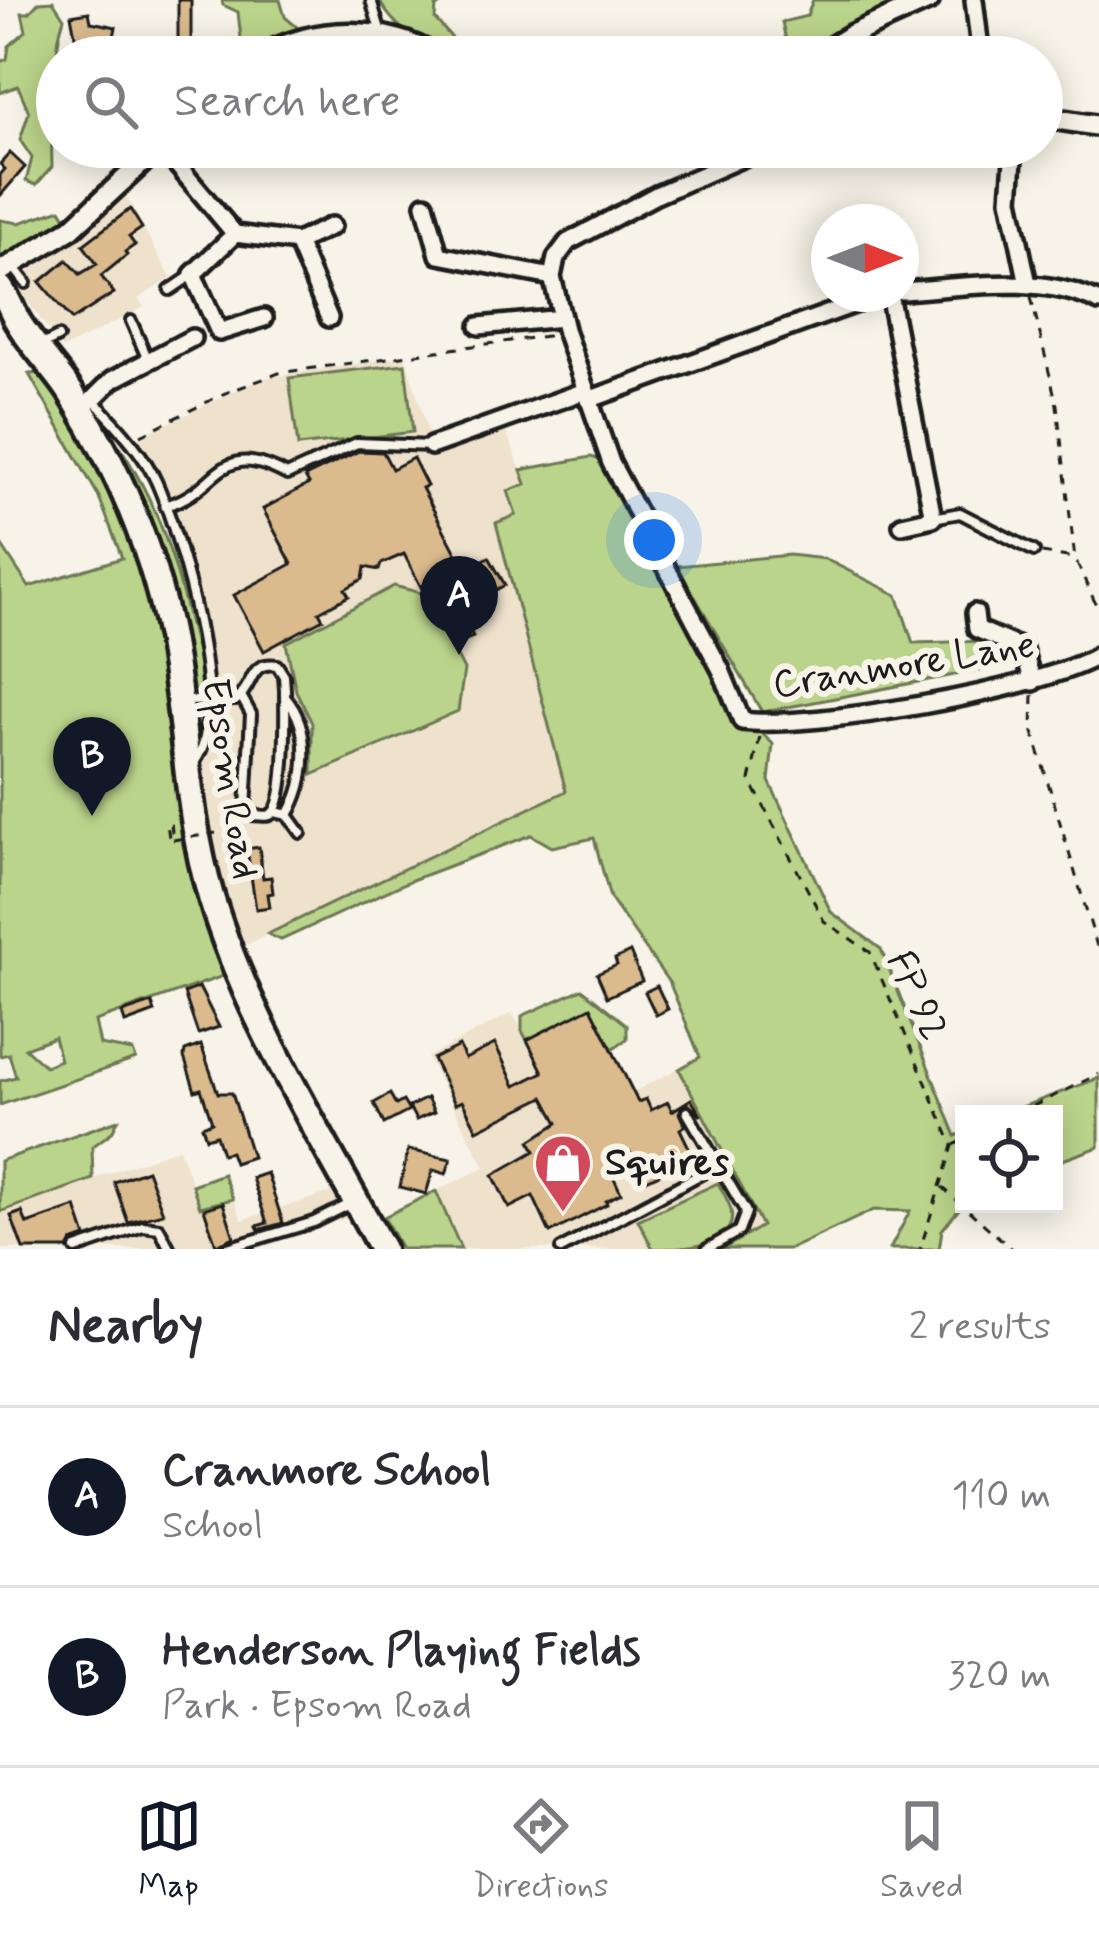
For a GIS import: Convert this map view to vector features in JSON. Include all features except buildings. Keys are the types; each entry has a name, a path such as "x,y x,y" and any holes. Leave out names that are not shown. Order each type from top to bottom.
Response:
{"main road":[{"name":"Epsom Road","path":"2,276 8,314 48,342 81,395 147,550 167,624 201,858 227,946 254,1007 382,1249"}],"street":[{"path":"850,36 929,0"},
{"path":"974,0 978,36"},
{"path":"319,36 389,36"},
{"path":"1063,120 1099,126"},
{"path":"2,276 71,229 138,168"},
{"path":"179,168 235,234 297,242 332,226"},
{"path":"425,204 439,255 552,278 556,258 568,242 718,168"},
{"path":"1012,168 1010,199 1028,284"},
{"path":"235,234 193,274 219,332 264,318"},
{"path":"297,242 328,319"},
{"name":"Cranmore Lane","path":"552,278 611,463 722,670 742,721 764,724 876,711 1033,682 1081,667 1099,656"},
{"path":"919,290 1028,284 1083,294 1099,302"},
{"path":"431,446 833,312"},
{"path":"890,312 933,518 902,525"},
{"path":"479,326 564,325"},
{"path":"81,395 192,338"},
{"path":"975,613 977,629 1023,649 1033,682"}],"lane":[{"path":"371,0 382,34"},
{"path":"170,290 193,274"},
{"path":"2,276 26,283"},
{"path":"130,321 149,361"},
{"path":"81,395 129,442 155,478 165,506 202,641 209,700 204,749 185,767"},
{"path":"165,506 185,500 226,466 241,460 264,463 286,476 358,443 431,446"},
{"path":"933,518 960,513 1034,551"},
{"path":"242,696 254,669 261,664 277,665 284,676 285,696 282,789 275,812"},
{"path":"178,702 242,696"},
{"path":"242,696 251,714 246,809 251,815 288,815 302,833"},
{"path":"285,696 303,724 301,789 288,815"},
{"path":"687,1112 746,1212 739,1231 707,1249"},
{"path":"561,1249 718,1165"},
{"path":"224,1249 314,1222 357,1201"},
{"path":"76,1249 143,1226 159,1228 170,1249"}],"path":[{"path":"1028,284 1057,405 1075,559 1099,611"},
{"path":"129,442 196,406 279,373 564,325"},
{"path":"1034,551 1075,559"},
{"path":"1033,682 1032,729 1099,952"},
{"name":"FP 92","path":"764,724 749,780 824,921 871,952 952,1146"},
{"path":"169,837 167,824 171,823 173,840 216,833"},
{"path":"1035,1105 1099,1074"},
{"path":"920,1249 955,1144"},
{"path":"939,1184 1012,1249"}],"shaded area":[{"path":"127,198 171,278 138,299 144,307 63,349 21,293 27,273"},
{"path":"405,356 434,450 504,426 521,470 591,457 567,791 248,944 233,940 206,848 197,768 207,737 207,669 179,550 155,478 129,442 260,379"},
{"path":"591,1007 633,1092 701,1057 762,1227 723,1249 401,1249 384,1217 485,1167 427,1057 512,1013 527,1040"},
{"path":"179,1148 192,1184 223,1174 242,1220 338,1190 352,1216 256,1249 0,1249 0,1212"}],"green space":[{"path":"222,0 280,0 285,17 305,34 241,36 238,12"},
{"path":"379,0 447,0 436,7 435,19 450,36 412,36"},
{"path":"813,0 916,0 839,36 785,36 782,22 807,16"},
{"path":"53,1 64,18 60,36 36,36 36,168 51,168 36,185 26,181 32,158 20,140 29,112 18,86 0,93 0,62 26,31 22,13 29,13 39,2"},
{"path":"61,209 69,222 0,257 0,220 19,223"},
{"path":"405,364 413,432 298,446 289,378"},
{"path":"40,373 64,402 117,494 153,591 229,974 95,1021 100,1045 133,1051 136,1059 0,1105 0,1081 16,1077 9,1054 0,1056 0,543 29,587 122,558 99,497 29,374","holes":["54,1037 60,1060 45,1066 25,1048"]},
{"path":"92,409 143,486 166,540 197,653 200,693 188,693"},
{"path":"591,457 611,463 734,706 773,744 769,781 831,912 881,949 955,1134 956,1213 942,1230 939,1249 890,1249 910,1211 874,1210 790,1249 723,1249 762,1226 679,1069 700,1057 670,984 610,898 594,838 552,847 531,835 412,880 281,940 268,934 566,791 496,523 516,515 508,491 526,484 521,470"},
{"path":"789,555 825,559 897,595 913,643 987,641 991,668 762,712 677,566"},
{"path":"394,586 425,594 464,670 458,711 312,775 312,723 296,691 286,643"},
{"path":"582,989 627,1025 627,1039 612,1049 591,1008 527,1040 522,1016"},
{"path":"1099,1078 1099,1147 1063,1160 1063,1105 1027,1105"},
{"path":"118,1120 112,1132 92,1147 93,1179 0,1212 0,1161"},
{"path":"223,1174 233,1199 200,1207 192,1185"},
{"path":"718,1183 731,1210 725,1233 704,1244 653,1249 638,1220"},
{"path":"436,1191 461,1249 401,1249 384,1217"}],"place":[{"name":"Cranmore School","path":"459,655"},
{"name":"Henderson Playing Fields","path":"92,816"},
{"name":"Squires","path":"563,1214"}]}
